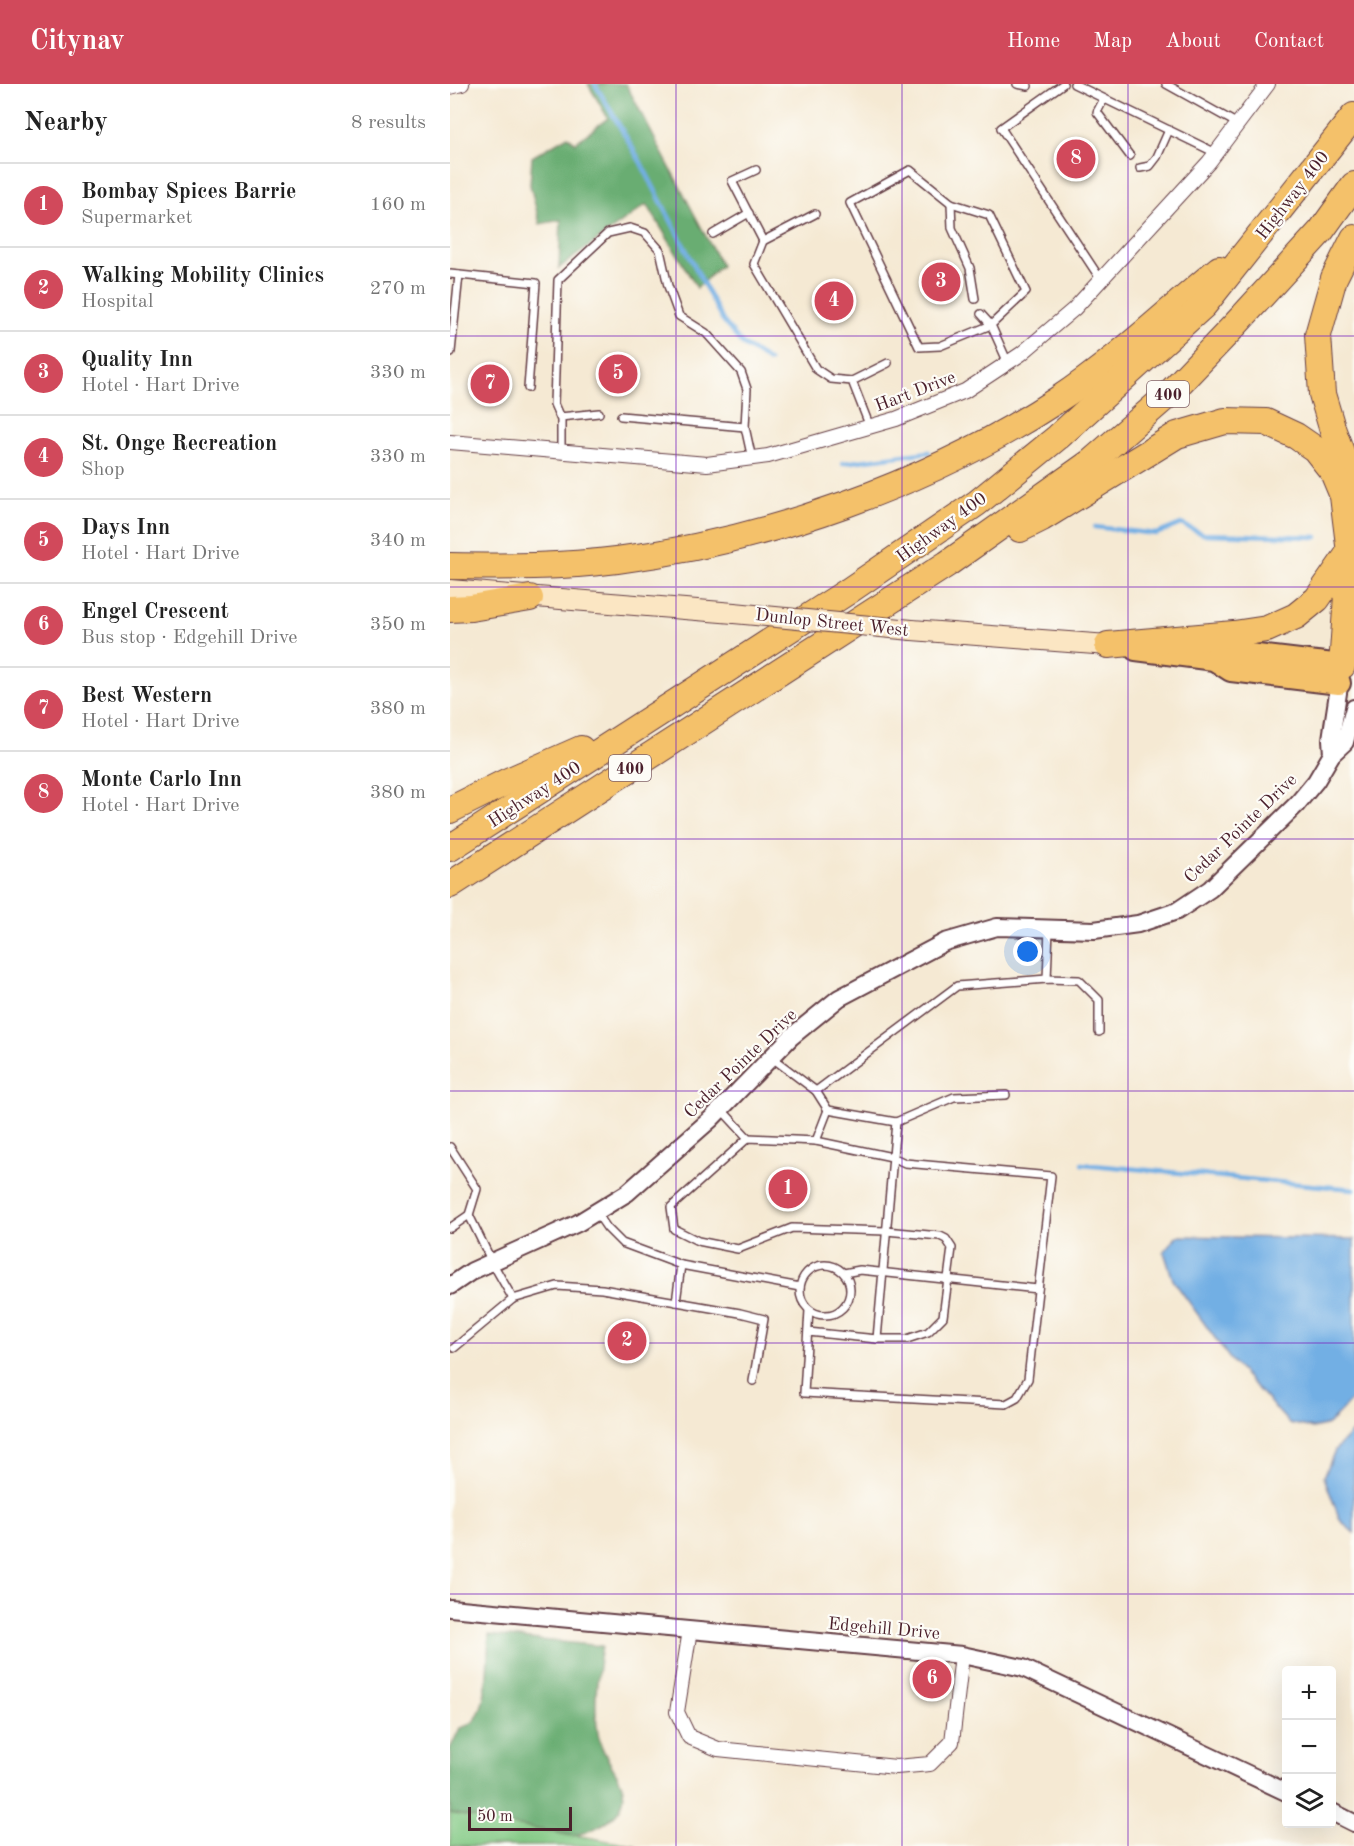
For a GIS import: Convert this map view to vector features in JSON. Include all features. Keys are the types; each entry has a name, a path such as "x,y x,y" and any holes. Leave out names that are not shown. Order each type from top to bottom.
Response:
{"highway":[{"name":"Highway 400","path":"450,848 847,592 977,503 1058,437 1204,305 1354,116"},
{"name":"Highway 400","path":"450,885 947,564 1091,462 1167,395 1236,325 1322,231 1354,185"},
{"path":"450,566 518,567 616,560 679,550 753,533 805,517 916,477 1007,430 1057,400 1104,366 1265,230"},
{"path":"1354,238 1334,278 1318,335 1322,394 1354,486"},
{"path":"947,564 1042,518 1177,435 1225,421 1266,422 1296,436 1315,449 1332,472 1343,496 1350,553 1347,676"},
{"path":"1108,645 1267,629 1296,616 1317,599 1350,553"},
{"path":"450,609 471,608 530,598"},
{"path":"450,810 508,781 650,719"}],"main road":[{"name":"Dunlop Street West","path":"450,590 1108,645 1214,659 1232,653 1347,676"}],"street":[{"path":"450,87 462,84"},
{"name":"Hart Drive","path":"450,442 707,464 768,456 896,419 965,391 1008,363 1074,309 1216,153 1268,84"},
{"name":"Cedar Pointe Drive","path":"1332,753 1330,739 1347,676"},
{"name":"Cedar Pointe Drive","path":"450,1286 472,1271 578,1223 627,1193 721,1109 790,1037 839,998 945,942 997,927 1094,930 1138,924 1177,911 1210,889 1297,804 1316,781 1332,753 1345,742 1354,708"},
{"name":"Edgehill Drive","path":"450,1608 962,1655 1023,1668 1282,1790"},
{"path":"690,1630 677,1712 689,1737 718,1749 896,1767 930,1764 952,1742 962,1655"},
{"path":"1336,1814 1354,1823"}],"lane":[{"path":"1017,84 1028,86"},
{"path":"1063,84 1000,128 1101,280"},
{"path":"1074,84 1216,153"},
{"path":"1166,84 1238,124"},
{"path":"1104,99 1097,112 1130,156"},
{"path":"1140,168 1150,166 1157,158 1168,130"},
{"path":"756,170 732,181 763,241"},
{"path":"910,170 951,202 989,215 1026,292 991,325 940,346 919,347 850,203 910,170"},
{"path":"951,202 952,228 970,268 975,299"},
{"path":"713,234 749,213"},
{"path":"814,214 763,241 754,264 816,369 831,379 852,381 888,363"},
{"path":"561,451 560,417 554,404 558,280 608,234 630,228 645,233 660,250 668,286 679,316 706,333 741,372 747,389 745,427 752,459"},
{"path":"450,274 536,282 528,388"},
{"path":"451,352 459,275"},
{"path":"981,314 991,325 1008,363"},
{"path":"852,381 870,427"},
{"path":"560,417 599,413"},
{"path":"621,416 745,427"},
{"path":"1047,979 1049,928"},
{"path":"816,1091 957,986 1047,979 1078,980 1099,999 1099,1032"},
{"path":"771,1057 816,1091 828,1110 896,1122 954,1097 1006,1095"},
{"path":"721,1109 748,1138 816,1142 892,1157 905,1163 1051,1176 1028,1379 1017,1398 1006,1404 804,1393 809,1310"},
{"path":"816,1142 828,1110"},
{"path":"876,1339 896,1122"},
{"path":"748,1138 671,1207 674,1229 698,1241 738,1249 792,1228 886,1231 940,1236 946,1239 952,1248 944,1317 928,1332 907,1339 876,1339 808,1332"},
{"path":"450,1147 477,1189 469,1215 450,1228"},
{"path":"596,1212 607,1228 622,1243 681,1265 800,1287"},
{"path":"469,1215 513,1299"},
{"path":"676,1302 681,1265"},
{"path":"830,1265 844,1273 851,1288 850,1296 841,1310 825,1316 809,1310 804,1304 800,1287 802,1279 813,1267 830,1265"},
{"path":"844,1273 860,1270 1038,1289"},
{"path":"454,1348 513,1299 557,1286 602,1289 764,1319 753,1381"}],"green space":[{"path":"588,84 626,84 721,265 697,288 647,204 559,268 561,220 540,224 530,185 532,157 568,136 575,143 608,118"},
{"path":"489,1635 602,1646 596,1694 596,1718 600,1742 621,1783 624,1794 618,1812 602,1825 573,1836 450,1813 450,1749 460,1728 475,1720 482,1706 486,1686"},
{"path":"450,1813 637,1846 450,1846"}],"water":[{"path":"1177,1236 1354,1239 1354,1397 1329,1424 1313,1428 1289,1423 1230,1359 1173,1280 1164,1252"},
{"path":"1354,1430 1354,1533 1340,1520 1324,1477 1335,1450"}],"waterway":[{"path":"595,84 640,161 723,321 742,344 769,361"},
{"path":"843,463 929,452"},
{"path":"1095,527 1156,534 1181,524 1203,534 1317,537"},
{"path":"1082,1164 1354,1189"}],"place":[{"name":"Monte Carlo Inn","path":"1076,159"},
{"name":"Quality Inn","path":"941,282"},
{"name":"St. Onge Recreation","path":"834,301"},
{"name":"Days Inn","path":"618,374"},
{"name":"Best Western","path":"490,384"},
{"name":"Bombay Spices Barrie","path":"788,1189"},
{"name":"Walking Mobility Clinics","path":"627,1341"},
{"name":"Engel Crescent","path":"932,1679"}]}
